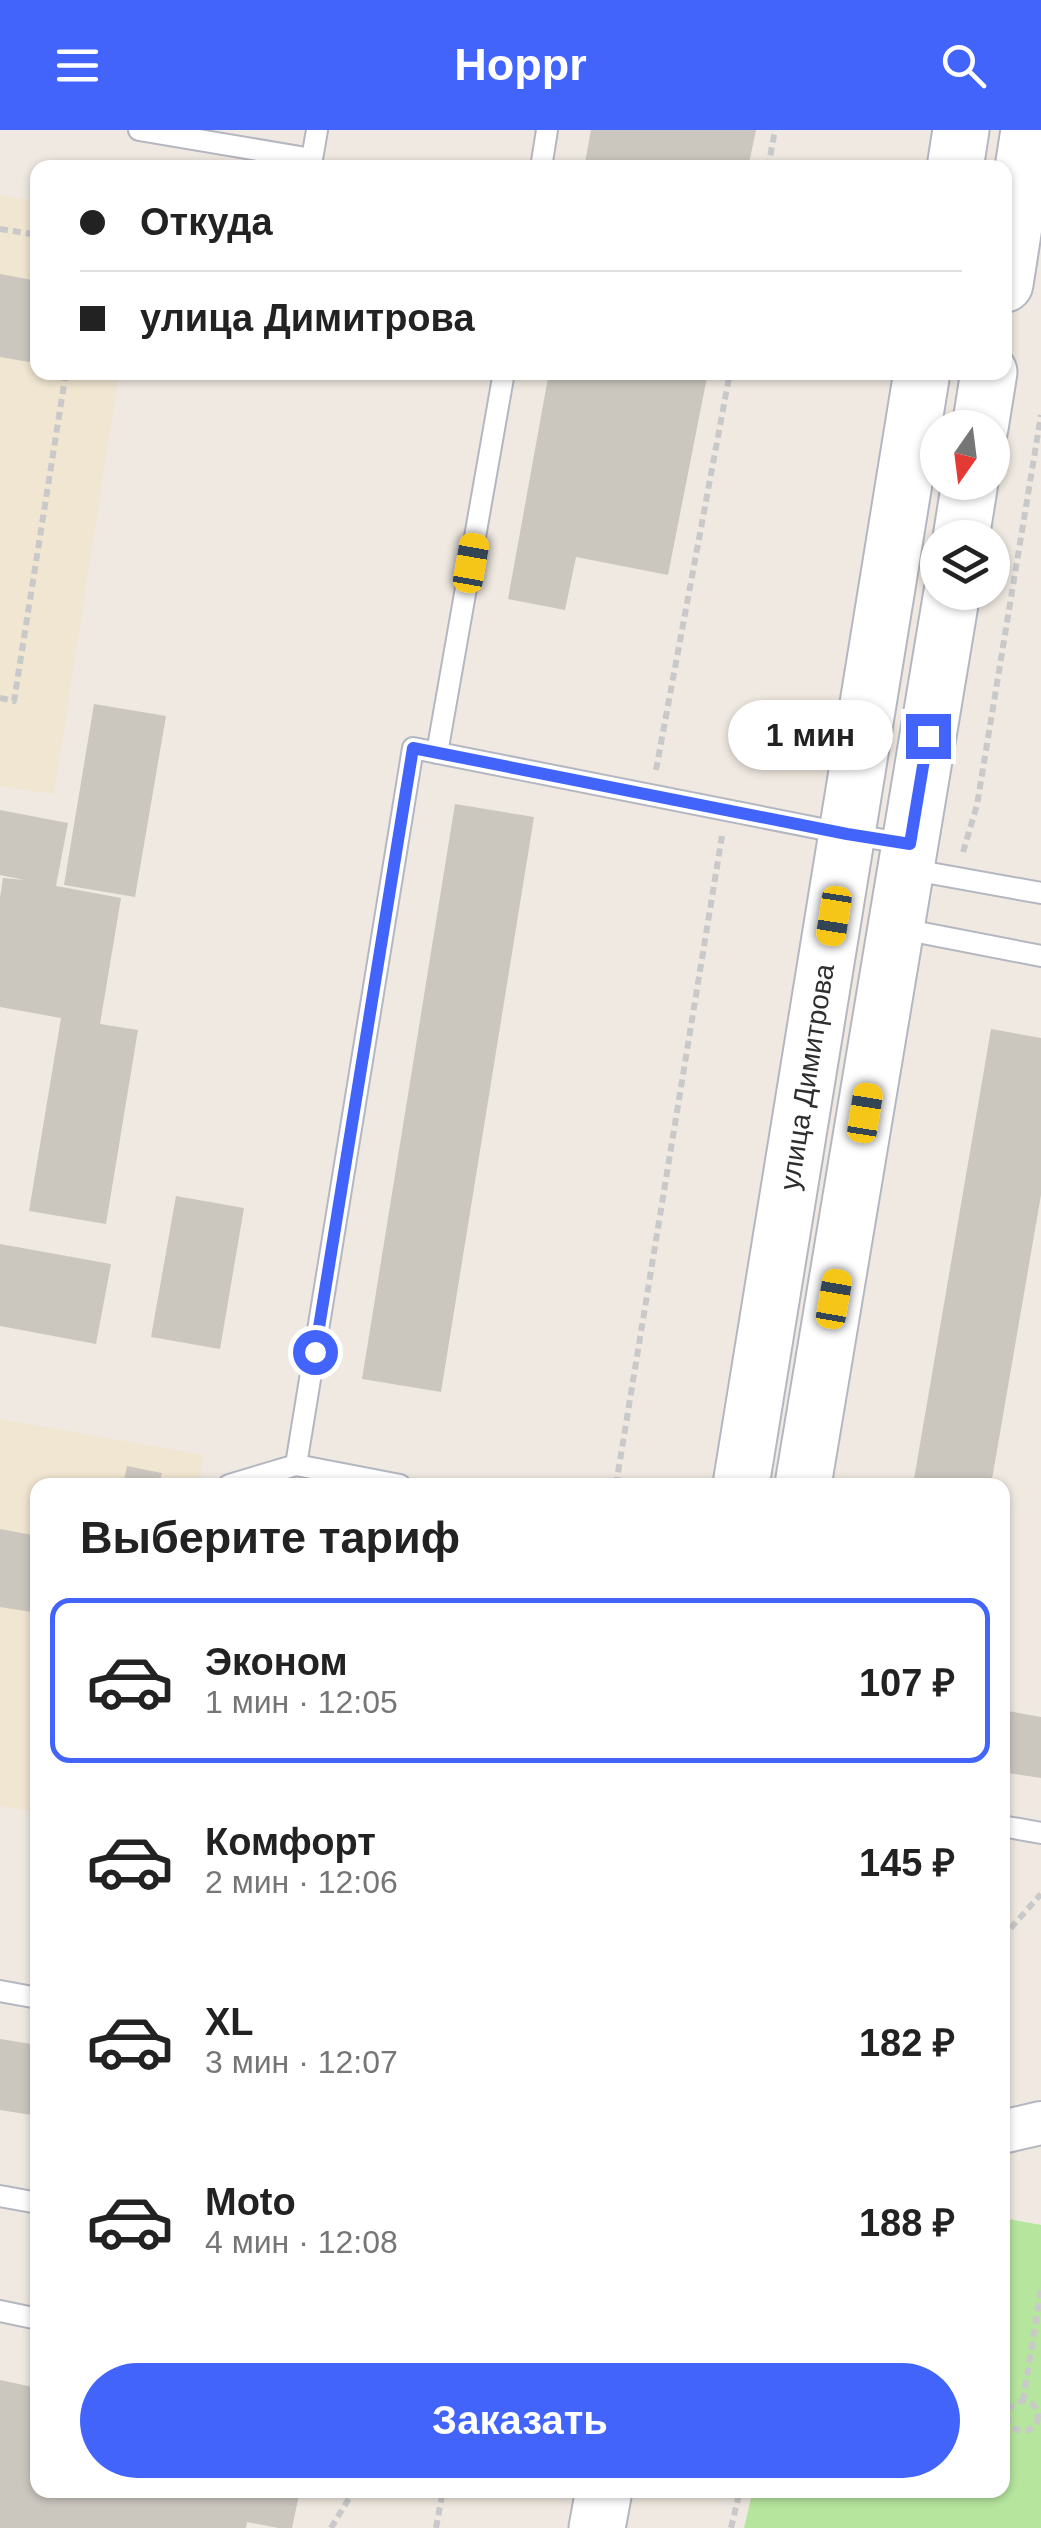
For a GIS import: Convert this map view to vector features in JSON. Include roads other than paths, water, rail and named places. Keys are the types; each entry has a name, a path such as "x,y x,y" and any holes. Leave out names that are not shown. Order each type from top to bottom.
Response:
{"main road":[{"path":"956,160 961,130"},
{"path":"1012,261 1029,206 1029,130"},
{"name":"улица Димитрова","path":"742,1478 921,380"},
{"path":"983,410 988,380"},
{"path":"804,1478 896,928 924,864 950,610"},
{"path":"834,916 896,928"},
{"path":"596,2528 602,2498"}],"street":[{"path":"1010,2130 1041,2123"}],"lane":[{"path":"140,130 312,159 317,130"},
{"path":"541,160 547,130"},
{"path":"438,753 503,380"},
{"path":"296,1465 413,748 847,834 924,864 1041,893"},
{"path":"896,928 1041,956"},
{"path":"253,1478 296,1465 364,1478"},
{"path":"1010,1827 1041,1833"},
{"path":"0,1991 30,1997"},
{"path":"0,2196 30,2202"},
{"path":"0,2312 30,2318"}]}
